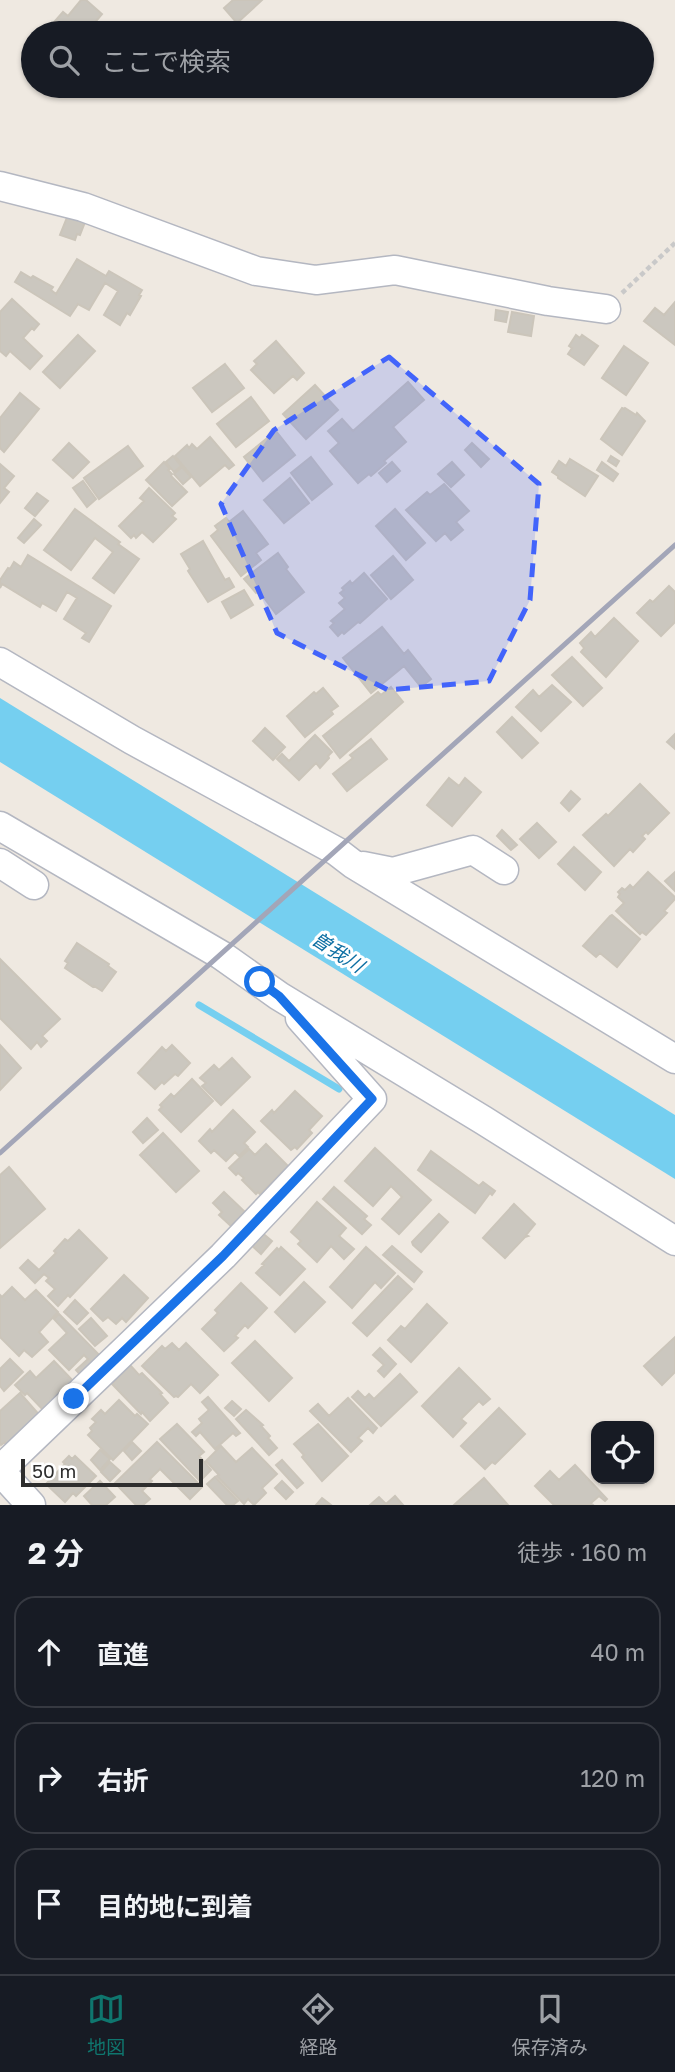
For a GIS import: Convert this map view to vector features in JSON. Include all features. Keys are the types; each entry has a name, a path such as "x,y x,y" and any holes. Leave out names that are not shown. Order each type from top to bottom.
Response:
{"street":[{"path":"0,186 83,207 256,271 316,280 395,270 548,301 606,309"},
{"path":"0,662 132,740 336,851 353,864 675,1059"},
{"path":"0,826 221,955 279,996 675,1241"},
{"path":"353,864 393,872 473,850 504,870"},
{"path":"0,863 34,885"},
{"path":"31,1505 0,1470 223,1256 372,1099 279,996"}],"path":[{"path":"606,309 675,243"}],"highlighted area":[{"path":"389,357 539,484 530,600 489,681 388,690 277,633 221,504 274,430"}],"water":[{"name":"曽我川","path":"0,698 675,1115 675,1179 0,762"}],"building":[{"path":"81,0 86,0 102,14 96,21 55,21 63,12 68,16"},
{"path":"233,0 262,0 239,21 235,21 224,8"},
{"path":"68,215 85,222 75,240 60,235"},
{"path":"77,259 106,276 109,271 142,290 130,315 127,313 120,325 104,315 118,291 105,283 89,310 78,304 70,316 15,282 21,272 53,287 51,290 56,294"},
{"path":"12,299 39,324 23,338 42,356 30,369 10,351 6,356 0,351 0,312"},
{"path":"675,302 675,345 644,321 655,308 664,315"},
{"path":"496,310 508,312 506,322 495,320"},
{"path":"512,312 534,316 531,336 508,332"},
{"path":"78,335 95,351 60,388 43,372"},
{"path":"576,335 580,338 582,335 598,346 584,365 568,354 572,348 569,346"},
{"path":"276,341 304,373 297,380 293,376 274,393 251,370 257,364 254,361"},
{"path":"624,346 648,363 626,395 602,378"},
{"path":"225,364 244,388 212,412 193,388"},
{"path":"408,382 424,400 393,427 406,442 371,476 369,474 358,483 330,451 339,443 328,431 342,419 353,431"},
{"path":"315,385 338,410 306,439 283,414"},
{"path":"20,393 39,409 4,452 0,448 0,418"},
{"path":"251,397 269,421 236,447 217,424"},
{"path":"622,408 636,415 637,413 645,421 622,455 601,439"},
{"path":"276,431 295,455 263,481 244,457"},
{"path":"210,437 234,465 229,469 225,465 200,486 175,456 187,445 189,448 192,444 197,449"},
{"path":"69,443 89,462 73,478 53,460"},
{"path":"472,443 489,459 481,467 465,450"},
{"path":"128,446 143,466 99,499 84,478"},
{"path":"173,456 181,466 174,472 166,462"},
{"path":"611,456 619,461 616,466 608,461"},
{"path":"311,457 332,484 312,500 291,473"},
{"path":"570,459 598,476 585,496 552,472 559,461 566,466"},
{"path":"164,462 170,469 168,470 171,476 187,492 172,506 146,480"},
{"path":"392,462 400,471 387,482 379,473"},
{"path":"452,462 464,475 451,487 438,474"},
{"path":"602,462 618,474 613,481 597,470"},
{"path":"0,464 14,476 4,488 9,492 0,503"},
{"path":"182,467 191,477 183,484 174,474"},
{"path":"290,478 309,503 284,523 264,500"},
{"path":"83,481 96,499 87,507 73,488"},
{"path":"444,484 469,511 456,522 463,530 451,540 445,533 436,541 406,510 427,492 430,495"},
{"path":"149,488 175,513 172,516 176,519 153,542 142,532 136,538 134,535 131,538 119,526 144,501 140,498"},
{"path":"37,493 48,501 35,516 25,508"},
{"path":"75,509 139,559 114,593 93,578 113,552 95,538 71,570 44,550"},
{"path":"395,509 425,543 406,560 376,526"},
{"path":"243,511 268,544 256,553 261,560 241,576 211,536 218,530 215,526 226,518 229,522"},
{"path":"34,519 41,525 24,543 18,538"},
{"path":"203,541 225,580 229,578 234,587 208,602 188,571 190,569 181,554"},
{"path":"278,553 288,567 286,569 304,592 276,614 259,591 256,593 244,579"},
{"path":"28,555 111,606 89,642 82,638 86,633 64,619 77,598 67,592 56,611 42,603 40,607 2,584 0,588 0,580 8,568 10,569 14,562 21,567"},
{"path":"393,556 413,580 391,599 371,575"},
{"path":"364,573 387,599 360,623 338,636 330,627 334,623 331,621 345,609 339,603 345,598 340,593 344,590 342,588 350,581 352,584"},
{"path":"669,586 675,592 675,622 661,636 637,613"},
{"path":"244,590 253,605 231,618 222,602"},
{"path":"614,618 638,641 606,677 581,652 584,648 580,643 591,632 595,637"},
{"path":"382,627 404,654 408,650 431,679 421,687 404,666 371,693 343,658"},
{"path":"572,657 602,688 583,706 552,675"},
{"path":"552,685 571,702 541,731 516,707 533,690 539,697"},
{"path":"391,687 403,702 340,758 323,736 378,692 381,695"},
{"path":"323,688 338,706 331,711 333,714 305,737 287,716 314,692 316,694"},
{"path":"512,717 538,743 522,758 497,732"},
{"path":"265,728 285,747 273,760 253,741"},
{"path":"675,734 675,749 667,742"},
{"path":"315,735 332,752 320,768 316,763 299,780 277,759 282,754 289,761"},
{"path":"371,739 387,759 347,791 333,774 353,758 350,755"},
{"path":"449,778 459,786 465,778 481,792 452,826 427,805"},
{"path":"640,784 669,813 648,834 646,832 642,836 645,839 633,852 630,849 614,866 583,835 606,814 608,816"},
{"path":"571,791 580,799 569,811 561,803"},
{"path":"537,823 556,842 539,858 520,839"},
{"path":"502,830 517,845 511,850 497,836"},
{"path":"574,847 601,872 585,890 558,864"},
{"path":"648,872 675,899 664,911 667,913 646,935 642,932 640,934 616,911 624,903 618,897 618,892 630,885 633,888"},
{"path":"675,872 675,891 665,881"},
{"path":"612,915 640,939 617,967 600,953 596,957 583,946"},
{"path":"77,943 109,964 116,972 102,991 65,968 68,963 65,961"},
{"path":"0,959 60,1019 42,1036 47,1041 41,1047 37,1042 31,1049 0,1018"},
{"path":"0,1045 21,1068 0,1090"},
{"path":"172,1045 190,1063 178,1076 175,1074 155,1089 138,1073 162,1047 166,1051"},
{"path":"232,1058 250,1077 221,1105 202,1086 206,1083 200,1078 214,1065 219,1070"},
{"path":"192,1079 213,1101 181,1132 159,1110 162,1107 160,1105 171,1094 174,1097"},
{"path":"295,1091 322,1116 309,1130 312,1133 297,1149 295,1147 291,1150 261,1121 272,1110 274,1113"},
{"path":"233,1110 255,1132 244,1143 248,1147 239,1156 235,1152 226,1161 214,1150 211,1153 199,1141 210,1129 212,1132"},
{"path":"147,1118 158,1130 143,1143 133,1132"},
{"path":"163,1133 199,1171 176,1192 140,1155"},
{"path":"266,1144 292,1170 288,1174 284,1170 260,1194 256,1194 242,1180 244,1178 229,1168 249,1149 255,1155"},
{"path":"375,1148 431,1200 399,1234 382,1219 402,1197 391,1186 373,1206 345,1181"},
{"path":"431,1151 479,1186 483,1182 495,1191 492,1195 490,1193 475,1213 418,1170"},
{"path":"9,1167 45,1209 0,1248 0,1175"},
{"path":"334,1187 367,1216 364,1219 371,1225 362,1234 323,1199"},
{"path":"224,1192 245,1212 231,1226 219,1215 222,1212 213,1203"},
{"path":"317,1202 346,1228 339,1236 354,1249 344,1259 331,1246 317,1262 298,1244 301,1241 291,1232"},
{"path":"514,1204 535,1224 526,1235 528,1236 505,1258 483,1238"},
{"path":"439,1214 448,1222 421,1252 412,1242"},
{"path":"79,1230 107,1258 58,1306 48,1296 55,1289 46,1281 49,1278 44,1274 35,1283 20,1268 28,1260 39,1270 56,1253 54,1251 65,1239 68,1241"},
{"path":"260,1231 272,1241 261,1254 250,1244"},
{"path":"392,1246 422,1272 414,1282 383,1255"},
{"path":"281,1247 305,1269 280,1295 256,1273 277,1248 279,1250"},
{"path":"366,1247 395,1273 381,1288 375,1282 352,1308 330,1287"},
{"path":"124,1275 148,1298 126,1322 122,1318 116,1324 108,1317 103,1321 91,1309"},
{"path":"398,1276 412,1289 367,1336 353,1323"},
{"path":"304,1282 325,1302 295,1332 275,1312"},
{"path":"241,1283 267,1308 248,1328 245,1325 235,1336 238,1338 224,1351 202,1329 218,1313 215,1310"},
{"path":"12,1287 25,1300 36,1290 58,1312 39,1332 48,1342 32,1357 24,1350 19,1356 0,1337 0,1295 2,1297"},
{"path":"75,1300 88,1313 77,1324 64,1312"},
{"path":"427,1304 447,1323 411,1362 388,1340 401,1326 405,1329"},
{"path":"59,1314 106,1362 86,1381 76,1370 88,1359 84,1355 69,1370 49,1350 67,1333 54,1319"},
{"path":"91,1318 107,1336 95,1346 79,1329"},
{"path":"675,1337 675,1372 662,1385 644,1366"},
{"path":"255,1341 292,1378 269,1401 232,1363"},
{"path":"172,1343 179,1350 186,1343 218,1375 200,1393 191,1384 178,1397 174,1397 142,1366 162,1346 165,1349"},
{"path":"380,1348 396,1364 384,1377 378,1371 384,1365 373,1355"},
{"path":"10,1359 23,1372 4,1391 0,1386 0,1369"},
{"path":"54,1361 76,1384 47,1414 27,1393 25,1395 15,1385 30,1371 36,1378"},
{"path":"130,1365 162,1393 160,1394 168,1403 150,1421 112,1384"},
{"path":"459,1368 490,1399 483,1405 479,1401 461,1419 466,1423 453,1437 422,1406"},
{"path":"400,1374 417,1392 381,1426 352,1397 358,1391 365,1398 369,1394 374,1399"},
{"path":"20,1393 42,1418 10,1447 5,1442 1,1445 0,1411"},
{"path":"208,1397 240,1433 236,1436 233,1433 215,1449 200,1432 196,1436 192,1432 202,1423 199,1419 209,1410 202,1402"},
{"path":"348,1398 377,1428 373,1433 368,1428 358,1438 362,1441 351,1452 310,1411 318,1404 329,1416"},
{"path":"119,1400 135,1416 137,1414 148,1424 113,1460 88,1435 96,1422 92,1419 101,1410 105,1414"},
{"path":"232,1401 241,1409 234,1416 225,1408"},
{"path":"499,1408 525,1434 495,1464 492,1462 485,1469 461,1446"},
{"path":"246,1410 263,1425 261,1426 270,1436 268,1438 277,1448 269,1455 236,1419"},
{"path":"177,1424 204,1452 199,1456 211,1470 200,1481 160,1439"},
{"path":"318,1424 348,1456 322,1481 294,1444"},
{"path":"132,1442 141,1451 132,1460 124,1451"},
{"path":"157,1442 202,1487 190,1499 160,1469 142,1491 150,1499 143,1505 136,1505 115,1483"},
{"path":"221,1446 236,1462 252,1448 277,1474 262,1488 266,1493 254,1505 248,1499 244,1504 206,1461"},
{"path":"100,1450 110,1459 100,1470 91,1460"},
{"path":"69,1456 72,1459 75,1456 96,1476 76,1496 73,1493 65,1502 46,1484"},
{"path":"282,1460 303,1483 297,1488 276,1465"},
{"path":"110,1462 120,1471 110,1481 101,1472"},
{"path":"575,1465 607,1499 605,1501 599,1496 591,1503 593,1505 554,1505 535,1486 550,1471 559,1480"},
{"path":"215,1477 238,1501 233,1505 227,1505 207,1484"},
{"path":"484,1478 508,1505 454,1505"},
{"path":"100,1481 115,1497 106,1505 92,1505 84,1496"},
{"path":"282,1481 293,1492 286,1499 275,1488"},
{"path":"395,1496 403,1505 370,1505 379,1497 386,1504"},
{"path":"322,1498 331,1505 316,1505"}],"waterway":[{"path":"199,1005 339,1089"}],"railway":[{"path":"0,1153 675,545"}],"route":[{"path":"74,1399 223,1256 372,1099 279,996 260,982"}]}
